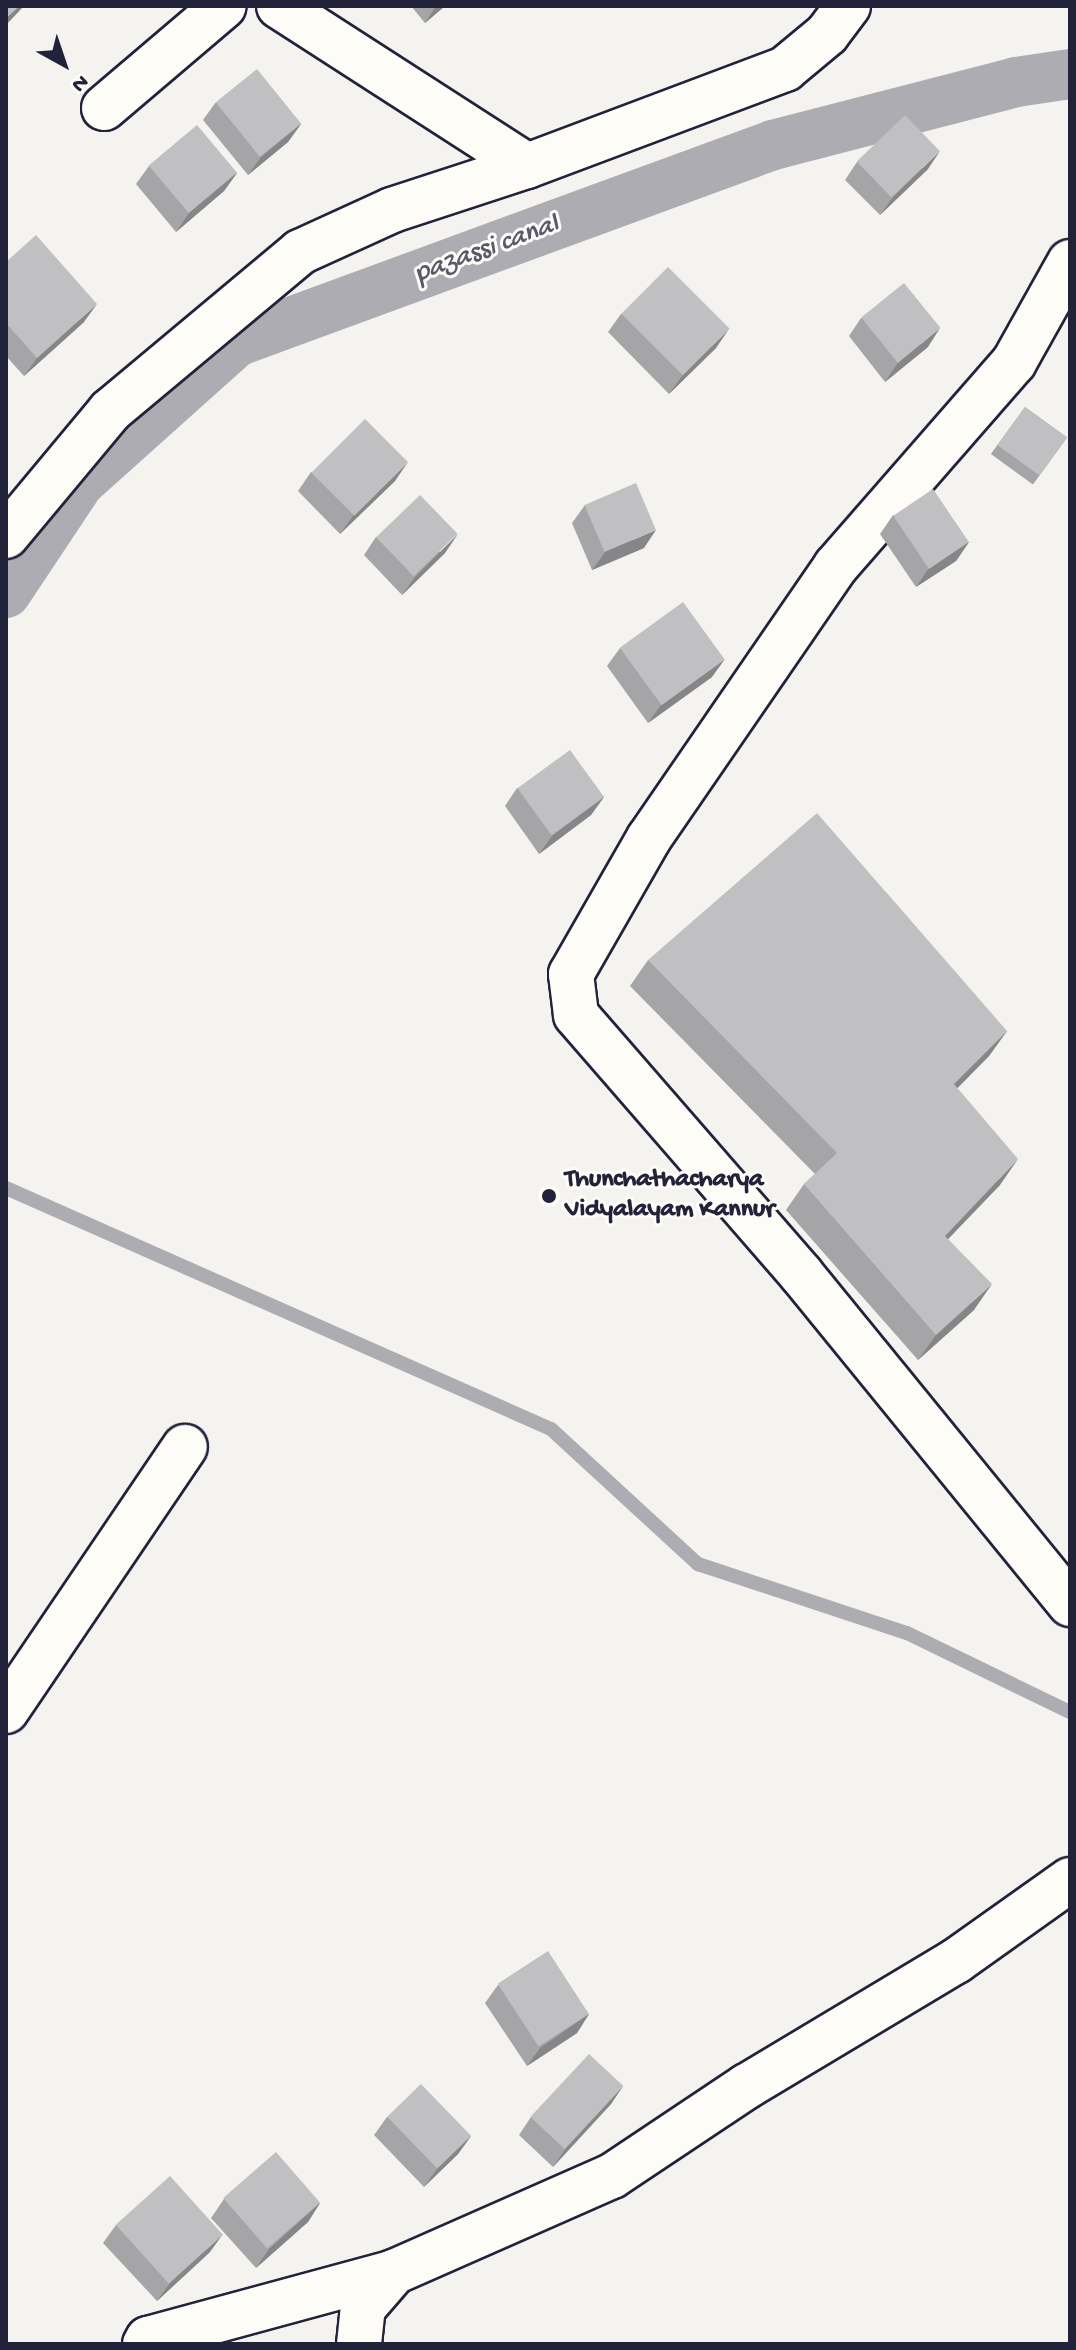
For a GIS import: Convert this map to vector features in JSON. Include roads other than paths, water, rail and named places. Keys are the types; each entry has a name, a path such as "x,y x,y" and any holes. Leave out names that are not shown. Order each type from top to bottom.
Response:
{"street":[{"path":"104,108 224,6"},
{"path":"279,6 527,166"},
{"path":"6,536 110,411 300,252 392,210 527,166 785,69 827,34 848,6"},
{"path":"1070,262 1014,362 836,566 649,838 571,974 576,1015 801,1274 1070,1604"},
{"path":"6,1711 185,1447"},
{"path":"145,2344 394,2272 612,2176 747,2086 956,1961 1070,1880"},
{"path":"359,2344 363,2308 394,2272"}],"waterway":[{"name":"pazassi canal","path":"6,593 79,483 236,342 773,145 1016,82 1070,74"},
{"path":"6,1188 551,1429 698,1564 907,1633 1070,1712"}],"place":[{"name":"Thunchathacharya Vidyalayam Kannur","path":"549,1196"}]}
